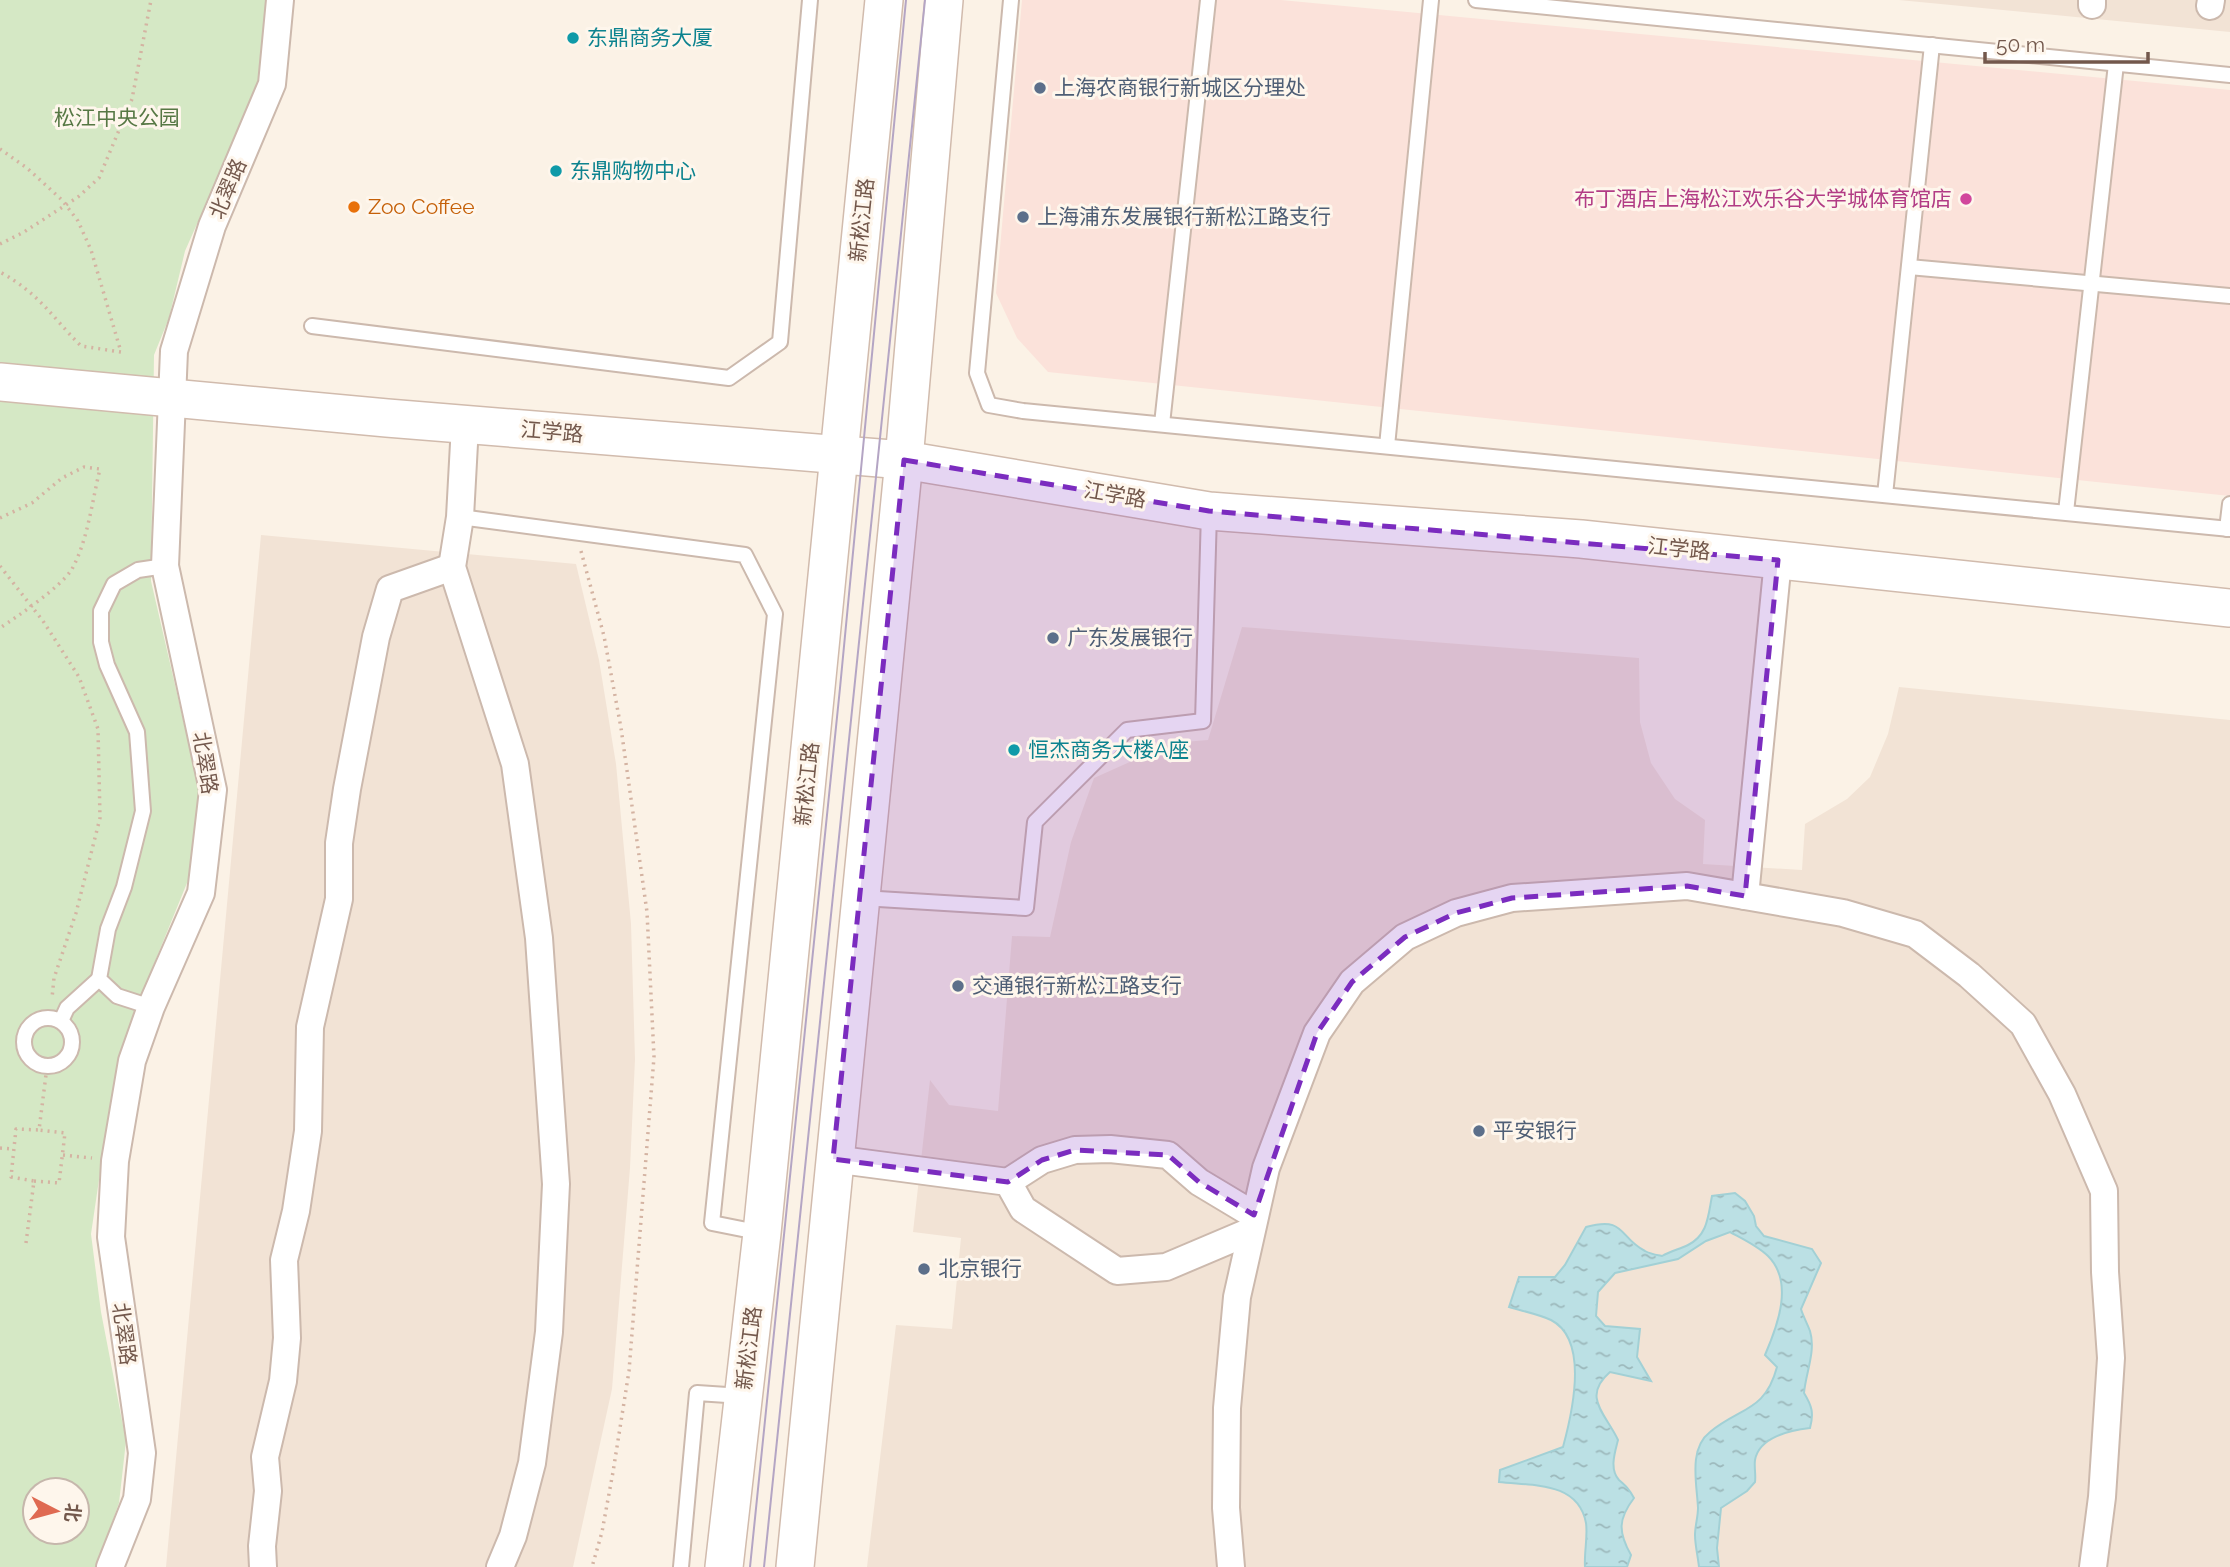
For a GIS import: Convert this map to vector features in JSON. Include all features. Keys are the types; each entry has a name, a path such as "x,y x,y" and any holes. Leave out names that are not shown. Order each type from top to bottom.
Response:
{"main road":[{"name":"新松江路","path":"724,1567 762,1233 884,0"},
{"path":"795,1567 904,460 944,0"},
{"name":"江学路","path":"0,382 465,425 904,460 1209,511 1581,539 2230,608"}],"street":[{"name":"北翠路","path":"110,1567 137,1500 142,1453 111,1237 115,1161 132,1061 151,1007 201,893 213,790 165,566 174,351 212,226 272,84 280,0"},
{"path":"465,425 460,517 452,567 515,764 539,938 556,1184 549,1332 532,1463 513,1536 500,1567"},
{"path":"1745,895 1778,560"},
{"path":"263,1567 262,1546 268,1491 265,1457 284,1370 287,1338 284,1260 296,1211 308,1131 310,1027 339,899 339,843 359,722 376,637 390,589 452,567"},
{"path":"1231,1567 1226,1508 1227,1409 1237,1297 1266,1168 1317,1032 1352,982 1405,937 1456,913 1511,898 1687,886 1843,913 1915,934 1969,975 2023,1024 2062,1094 2104,1191 2105,1272 2112,1358 2102,1497 2093,1567"},
{"path":"834,1159 1007,1182 1042,1160 1075,1150 1110,1149 1168,1155 1252,1223"},
{"path":"1007,1182 1023,1209 1117,1271 1166,1268 1252,1223"}],"lane":[{"path":"312,326 729,378 780,342 810,0"},
{"path":"1011,0 977,373 989,405 2229,529 2230,504"},
{"path":"1161,424 1208,0"},
{"path":"1387,446 1431,0"},
{"path":"1476,0 2230,75"},
{"path":"1885,495 1932,46"},
{"path":"2066,512 2116,64"},
{"path":"1909,267 2230,296"},
{"path":"861,897 1026,908 1035,822 1127,730 1203,721 1209,511"},
{"path":"460,517 745,555 775,614 712,1223 762,1233"},
{"path":"56,1019 99,979 108,929 124,887 144,811 137,732 107,665 101,642 101,611 114,584 138,570 165,566"},
{"path":"99,979 117,996 151,1007"},
{"path":"43,1018 56,1019 71,1034 72,1049 62,1062 47,1067 33,1061 24,1048 24,1040 30,1026 43,1018"},
{"path":"681,1567 697,1393 743,1396"}],"path":[{"path":"0,244 24,232 78,197 99,178 132,99 151,0"},
{"path":"0,149 27,168 62,200 78,221 91,250 121,352 81,346 38,298 19,282 0,272"},
{"path":"0,518 32,503 62,478 84,467 100,470 83,538 71,571 32,607 0,628"},
{"path":"576,533 604,636 621,728 647,912 654,1057 629,1371 609,1496 592,1567"},
{"path":"0,566 43,621 79,677 98,729 100,818 76,914 54,978 56,1019"},
{"path":"39,1130 47,1067"},
{"path":"16,1129 39,1130 65,1133 60,1183 11,1177 16,1129"},
{"path":"0,1148 14,1149"},
{"path":"63,1155 115,1161"},
{"path":"26,1243 34,1181"}],"highlighted area":[{"path":"904,460 1209,511 1778,560 1745,896 1687,886 1512,898 1456,913 1405,937 1352,982 1317,1033 1254,1215 1199,1182 1168,1155 1075,1150 1042,1160 1008,1182 833,1159"}],"shaded area":[{"path":"1022,0 1281,0 2230,90 2230,496 1048,372 1017,338 996,293"},
{"path":"1899,0 2230,0 2230,32"},
{"path":"261,535 576,564 599,660 616,764 631,924 635,1059 630,1168 612,1389 573,1567 166,1567"},
{"path":"1242,627 1639,658 1640,722 1651,763 1675,799 1705,820 1703,864 1802,870 1805,824 1847,799 1870,777 1888,734 1899,687 2230,720 2230,1567 867,1567 896,1325 952,1329 961,1238 913,1232 930,1080 949,1105 998,1111 1012,936 1050,937 1071,842 1094,778 1172,743 1208,740"}],"green space":[{"name":"松江中央公园","path":"0,0 267,0 264,73 185,251 169,318 154,355 151,581 200,793 189,878 145,986 121,1054 91,1234 101,1312 126,1441 119,1503 96,1567 0,1567"}],"water":[{"path":"1735,1193 1745,1201 1754,1216 1756,1226 1764,1236 1812,1249 1821,1263 1801,1309 1812,1339 1804,1393 1812,1410 1810,1428 1777,1436 1758,1452 1755,1460 1755,1482 1747,1491 1721,1508 1717,1548 1719,1567 1699,1567 1695,1535 1698,1508 1696,1457 1703,1439 1710,1432 1758,1401 1772,1382 1777,1367 1765,1355 1779,1317 1782,1291 1780,1278 1776,1266 1768,1256 1730,1232 1706,1241 1678,1259 1615,1273 1598,1292 1596,1316 1605,1326 1640,1329 1637,1357 1651,1381 1610,1372 1597,1390 1599,1406 1618,1440 1614,1471 1634,1498 1625,1513 1622,1526 1631,1555 1627,1567 1585,1567 1586,1523 1574,1499 1552,1488 1499,1482 1500,1470 1563,1447 1575,1379 1571,1344 1563,1330 1551,1320 1509,1307 1519,1277 1555,1277 1565,1265 1586,1227 1599,1224 1615,1226 1636,1245 1649,1253 1662,1256 1688,1245 1700,1236 1706,1224 1712,1196"}],"tram line":[{"path":"750,1567 840,688 906,0"},
{"path":"764,1567 925,0"}],"place":[{"name":"东鼎商务大厦","path":"573,38"},
{"name":"上海农商银行新城区分理处","path":"1040,88"},
{"name":"东鼎购物中心","path":"556,171"},
{"name":"布丁酒店上海松江欢乐谷大学城体育馆店","path":"1966,199"},
{"name":"Zoo Coffee","path":"354,207"},
{"name":"上海浦东发展银行新松江路支行","path":"1023,217"},
{"name":"广东发展银行","path":"1053,638"},
{"name":"恒杰商务大楼A座","path":"1014,750"},
{"name":"交通银行新松江路支行","path":"958,986"},
{"name":"平安银行","path":"1479,1131"},
{"name":"北京银行","path":"924,1269"}]}
